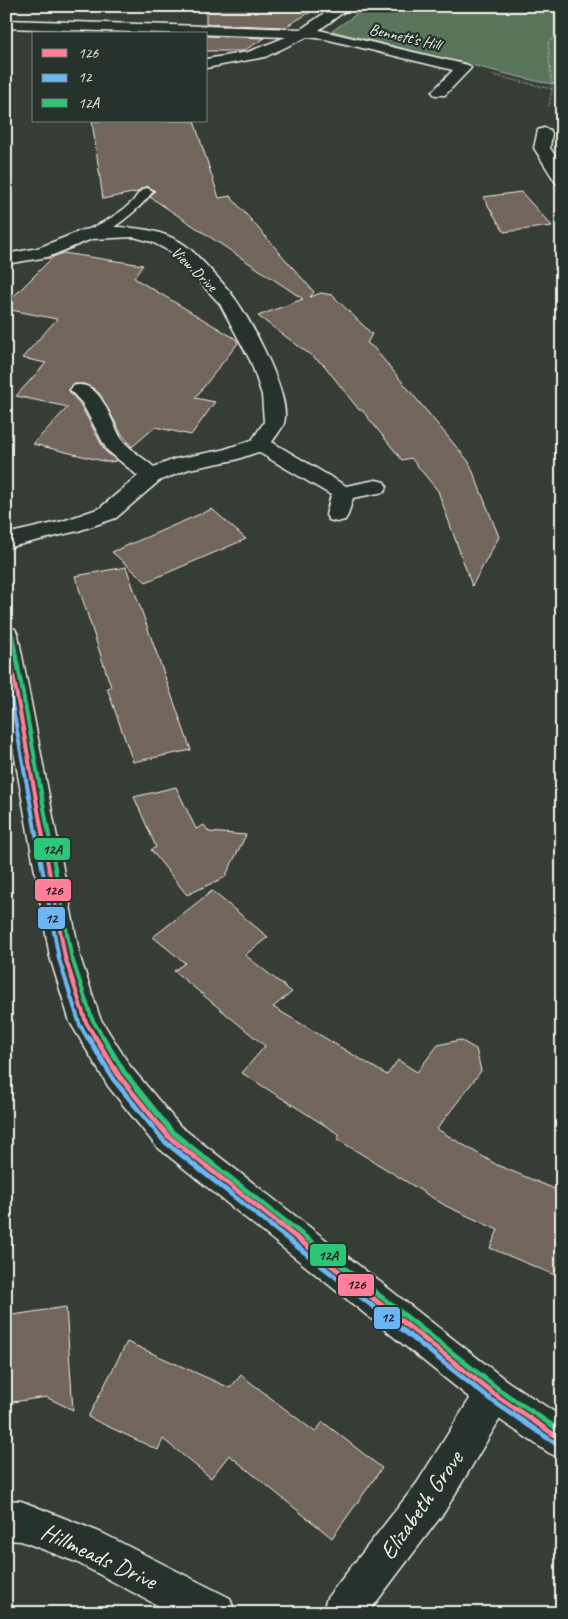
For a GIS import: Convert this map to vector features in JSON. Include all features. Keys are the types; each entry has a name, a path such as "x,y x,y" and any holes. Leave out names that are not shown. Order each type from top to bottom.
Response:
{"street":[{"path":"208,64 243,58 267,51 306,33 345,6"},
{"name":"Bennett's Hill","path":"6,24 306,33 463,68"},
{"name":"Bennett's Hill","path":"440,92 463,68"},
{"path":"544,133 542,148 562,179"},
{"name":"View Drive","path":"7,259 42,253 89,234 134,232 158,238 179,249 228,302 261,362 272,395 274,422 260,444"},
{"path":"80,390 91,400 115,445 151,476"},
{"path":"6,540 70,526 108,512 151,476 183,464 227,455 260,444 343,493 376,488"},
{"path":"337,515 343,493"},
{"path":"6,635 10,676 65,957 86,1022 118,1076 168,1136 494,1394 562,1440"},
{"name":"Elizabeth Grove","path":"342,1613 431,1497 494,1394"},
{"name":"Hillmeads Drive","path":"6,1520 21,1522 88,1547 215,1613"}],"lane":[{"path":"89,234 126,214 141,201 147,191"}],"path":[{"path":"544,133 552,89 548,43 562,31"},
{"path":"463,68 552,89"}],"green space":[{"path":"368,6 562,6 562,85 540,82 332,31"}],"building":[{"path":"206,6 321,6 285,27 206,24"},
{"path":"208,36 265,38 243,51 208,51"},
{"path":"92,122 194,122 219,198 230,196 314,292 310,297 321,293 332,295 372,334 367,343 374,348 469,462 499,537 472,586 438,491 411,458 402,460 362,410 359,410 324,365 258,316 303,299 150,197 155,191 148,186 137,192 103,199"},
{"path":"521,192 552,226 504,232 483,197"},
{"path":"63,253 143,265 134,278 236,339 238,343 195,398 215,402 191,435 155,427 132,447 121,433 100,394 84,384 73,384 69,391 80,404 105,451 117,461 107,462 33,444 68,407 16,396 46,363 22,358 57,319 6,309 6,304 53,257"},
{"path":"212,509 246,539 146,582 112,552"},
{"path":"126,567 191,750 133,762 107,688 111,687 75,576"},
{"path":"176,787 196,829 204,825 209,832 246,835 225,877 187,895 151,850 156,847 134,797"},
{"path":"212,891 268,937 245,955 292,992 273,1007 387,1075 398,1060 417,1072 438,1045 460,1040 476,1049 481,1071 437,1129 497,1165 562,1192 562,1278 490,1248 498,1230 446,1206 337,1139 340,1135 242,1073 265,1046 174,971 185,963 153,937"},
{"path":"66,1307 73,1410 46,1397 6,1403 6,1316"},
{"path":"127,1342 230,1388 241,1375 315,1432 323,1422 382,1468 332,1538 229,1455 211,1478 163,1439 158,1450 88,1417"}],"transit line":[{"name":"12A","path":"12,634 71,955 92,1019 124,1072 172,1132 498,1389 562,1432"},
{"name":"126","path":"6,636 65,957 86,1022 119,1076 168,1136 494,1394 562,1440"},
{"name":"12","path":"6,671 59,959 80,1025 114,1080 164,1141 490,1399 558,1445"}]}
